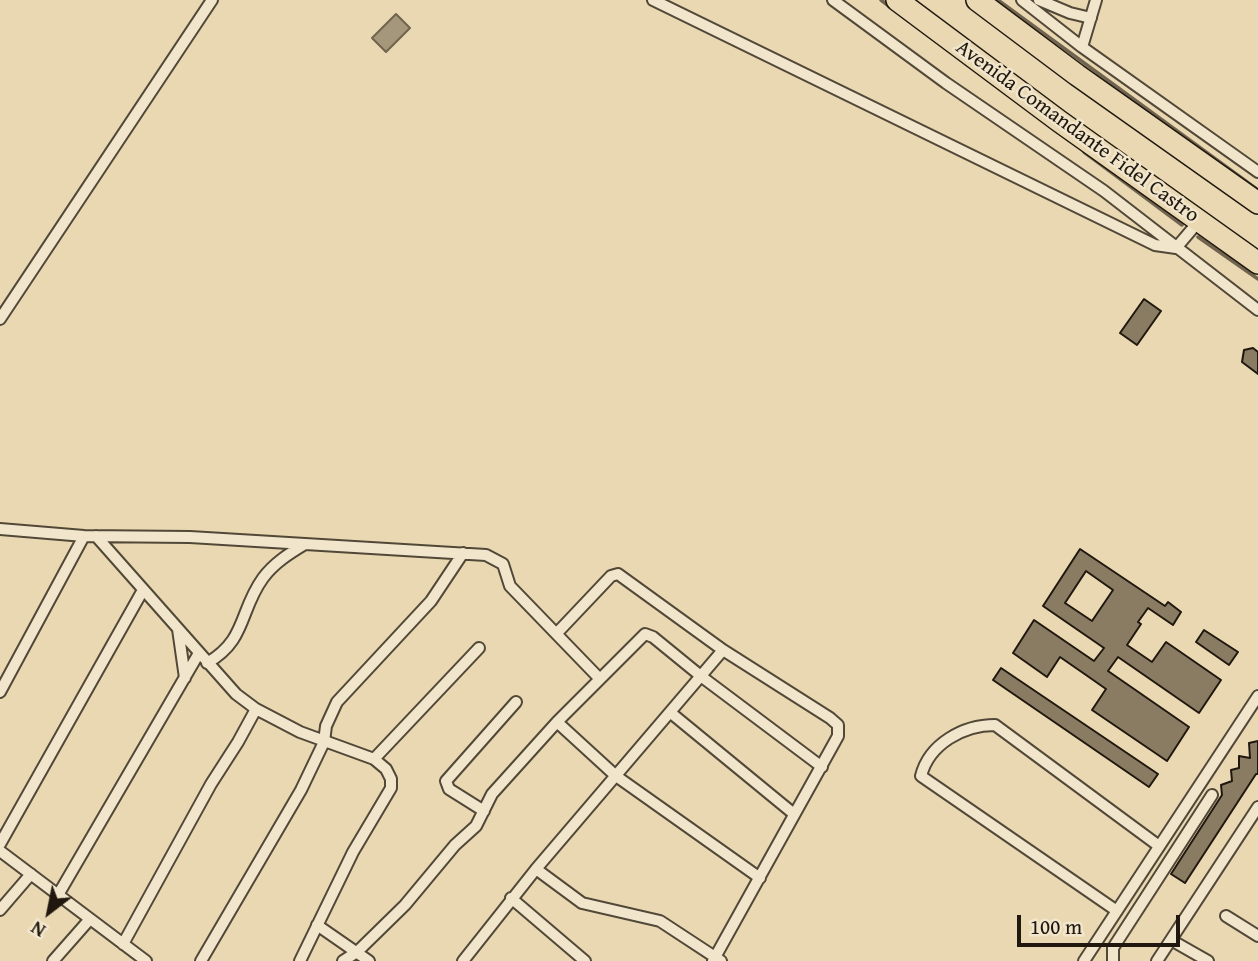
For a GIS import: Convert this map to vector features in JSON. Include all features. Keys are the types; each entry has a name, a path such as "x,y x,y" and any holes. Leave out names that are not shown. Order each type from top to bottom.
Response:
{"highway":[{"name":"Avenida Comandante Fidel Castro","path":"897,0 1059,121 1258,263"},
{"path":"977,0 1077,75 1258,203"}],"street":[{"path":"0,318 212,0"},
{"path":"653,0 1155,245 1176,248"},
{"path":"833,0 946,83 1104,191 1258,310"},
{"path":"1021,0 1082,47 1258,172"},
{"path":"1039,0 1070,13 1091,18"},
{"path":"1082,47 1096,0"},
{"path":"1176,248 1199,222"},
{"path":"0,530 90,536 190,537 486,555 499,560 510,586 599,678"},
{"path":"90,536 143,590 236,694 256,709 324,742 374,759 390,775 391,788 353,852 300,961"},
{"path":"0,692 90,536"},
{"path":"207,663 228,649 264,576 282,558 305,544"},
{"path":"201,961 301,790 324,742 326,726 337,702 431,601 463,553"},
{"path":"536,869 582,903 660,922 716,959 839,730 835,721 723,650 618,574 611,576 557,634"},
{"path":"0,844 143,590"},
{"path":"178,629 184,678"},
{"path":"343,961 357,952 405,905 454,845 476,826 492,794 556,722 645,634 658,640 702,677 822,766"},
{"path":"374,759 479,648"},
{"path":"463,961 511,898 723,650"},
{"path":"58,895 200,653"},
{"path":"1084,961 1258,696"},
{"path":"484,811 449,789 446,781 516,702"},
{"path":"123,944 211,783 256,709"},
{"path":"671,713 794,814"},
{"path":"556,722 616,776 760,878"},
{"path":"1117,911 922,776 924,765 940,744 950,737 973,728 995,726 1158,846"},
{"path":"1112,961 1113,948 1212,795"},
{"path":"1157,961 1257,812"},
{"path":"0,851 146,961"},
{"path":"0,910 31,874"},
{"path":"511,898 585,961"},
{"path":"1226,916 1258,936"},
{"path":"53,961 90,919"},
{"path":"317,925 369,961"},
{"path":"1171,940 1208,961"}],"shaded area":[{"path":"396,14 410,28 386,52 372,38"}],"building":[{"path":"1144,299 1161,311 1137,345 1120,333"},
{"path":"1253,348 1258,352 1258,374 1242,362 1244,350"},
{"path":"1080,549 1165,606 1168,602 1181,612 1173,625 1148,608 1127,645 1152,662 1166,642 1221,680 1199,713 1118,657 1108,671 1189,727 1167,761 1092,710 1106,689 1060,657 1047,677 1013,653 1034,620 1094,661 1104,648 1043,606","holes":["1086,571 1113,590 1092,621 1065,603"]},
{"path":"1204,630 1238,652 1229,665 1196,642"},
{"path":"1001,668 1158,774 1149,787 993,680"},
{"path":"1258,741 1258,774 1185,883 1171,874 1222,795 1221,785 1232,781 1231,770 1239,768 1239,756 1250,758 1249,743"}],"waterway":[{"path":"881,0 890,7"},
{"path":"998,0 1258,190"},
{"path":"1084,152 1182,225"},
{"path":"1198,237 1258,279"}]}
